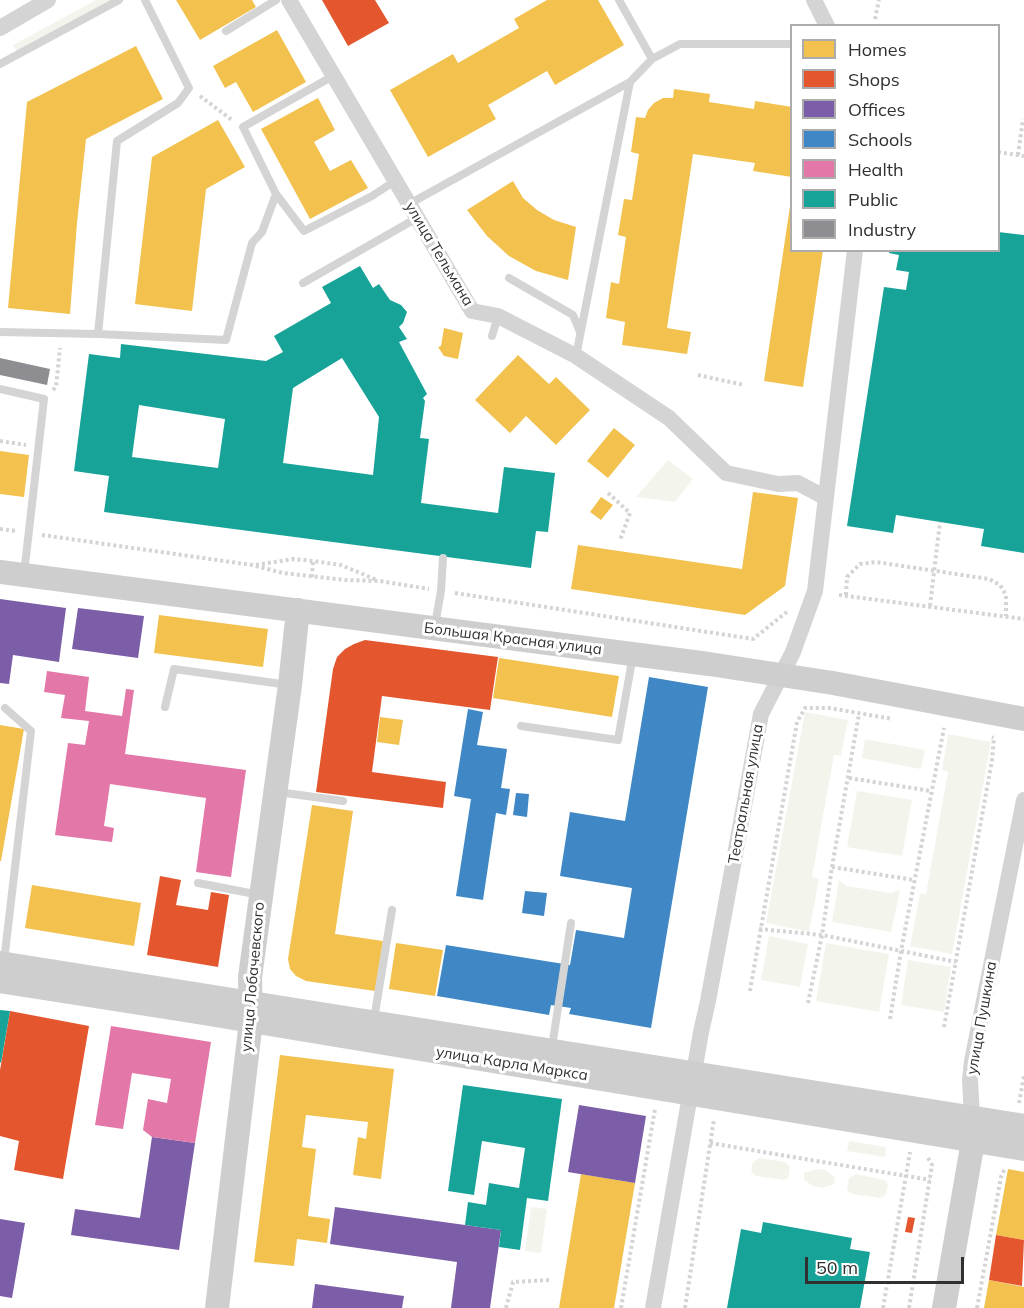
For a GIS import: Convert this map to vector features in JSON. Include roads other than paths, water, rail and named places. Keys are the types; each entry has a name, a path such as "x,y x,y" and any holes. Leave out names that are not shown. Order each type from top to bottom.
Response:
{"main road":[{"name":"Большая Красная улица","path":"12,573 781,675 1024,719"},
{"name":"улица Лобачевского","path":"217,1308 250,1012 250,977 290,686 298,610"},
{"name":"улица Карла Маркса","path":"1,969 250,1012 692,1083 972,1116 1022,1115"},
{"name":"улица Карла Маркса","path":"250,1012 373,1023 551,1051 692,1083 973,1141 1024,1149"},
{"name":"улица Пушкина","path":"944,1308 973,1141 972,1116"}],"street":[{"path":"0,28 48,0"},
{"name":"улица Тельмана","path":"290,0 472,311 498,316 576,356 669,418 726,472 778,484 798,483 826,498"},
{"path":"814,0 825,24"},
{"name":"Театральная улица","path":"652,1308 761,714 793,652 815,591 855,252"},
{"name":"улица Пушкина","path":"972,1116 970,1080 972,1061 1024,800"}],"lane":[{"path":"0,64 119,0"},
{"path":"98,334 117,141 178,103 189,88 145,0"},
{"path":"226,31 276,0"},
{"path":"619,0 652,59"},
{"path":"303,283 413,211 630,82 652,59 680,44 790,44"},
{"path":"333,76 243,127 276,194 304,231 372,196 395,181"},
{"path":"576,356 630,82"},
{"path":"0,332 226,340 252,243 262,232 276,194"},
{"path":"509,278 573,315 580,332"},
{"path":"492,336 498,316"},
{"path":"0,389 44,399 30,533 12,573"},
{"path":"434,629 441,591 443,558"},
{"path":"521,726 618,740 633,654"},
{"path":"165,707 174,669 290,686"},
{"path":"1,969 31,731 5,708"},
{"path":"276,792 343,801"},
{"path":"198,883 260,895"},
{"path":"373,1023 392,910"},
{"path":"551,1051 571,923"}]}
